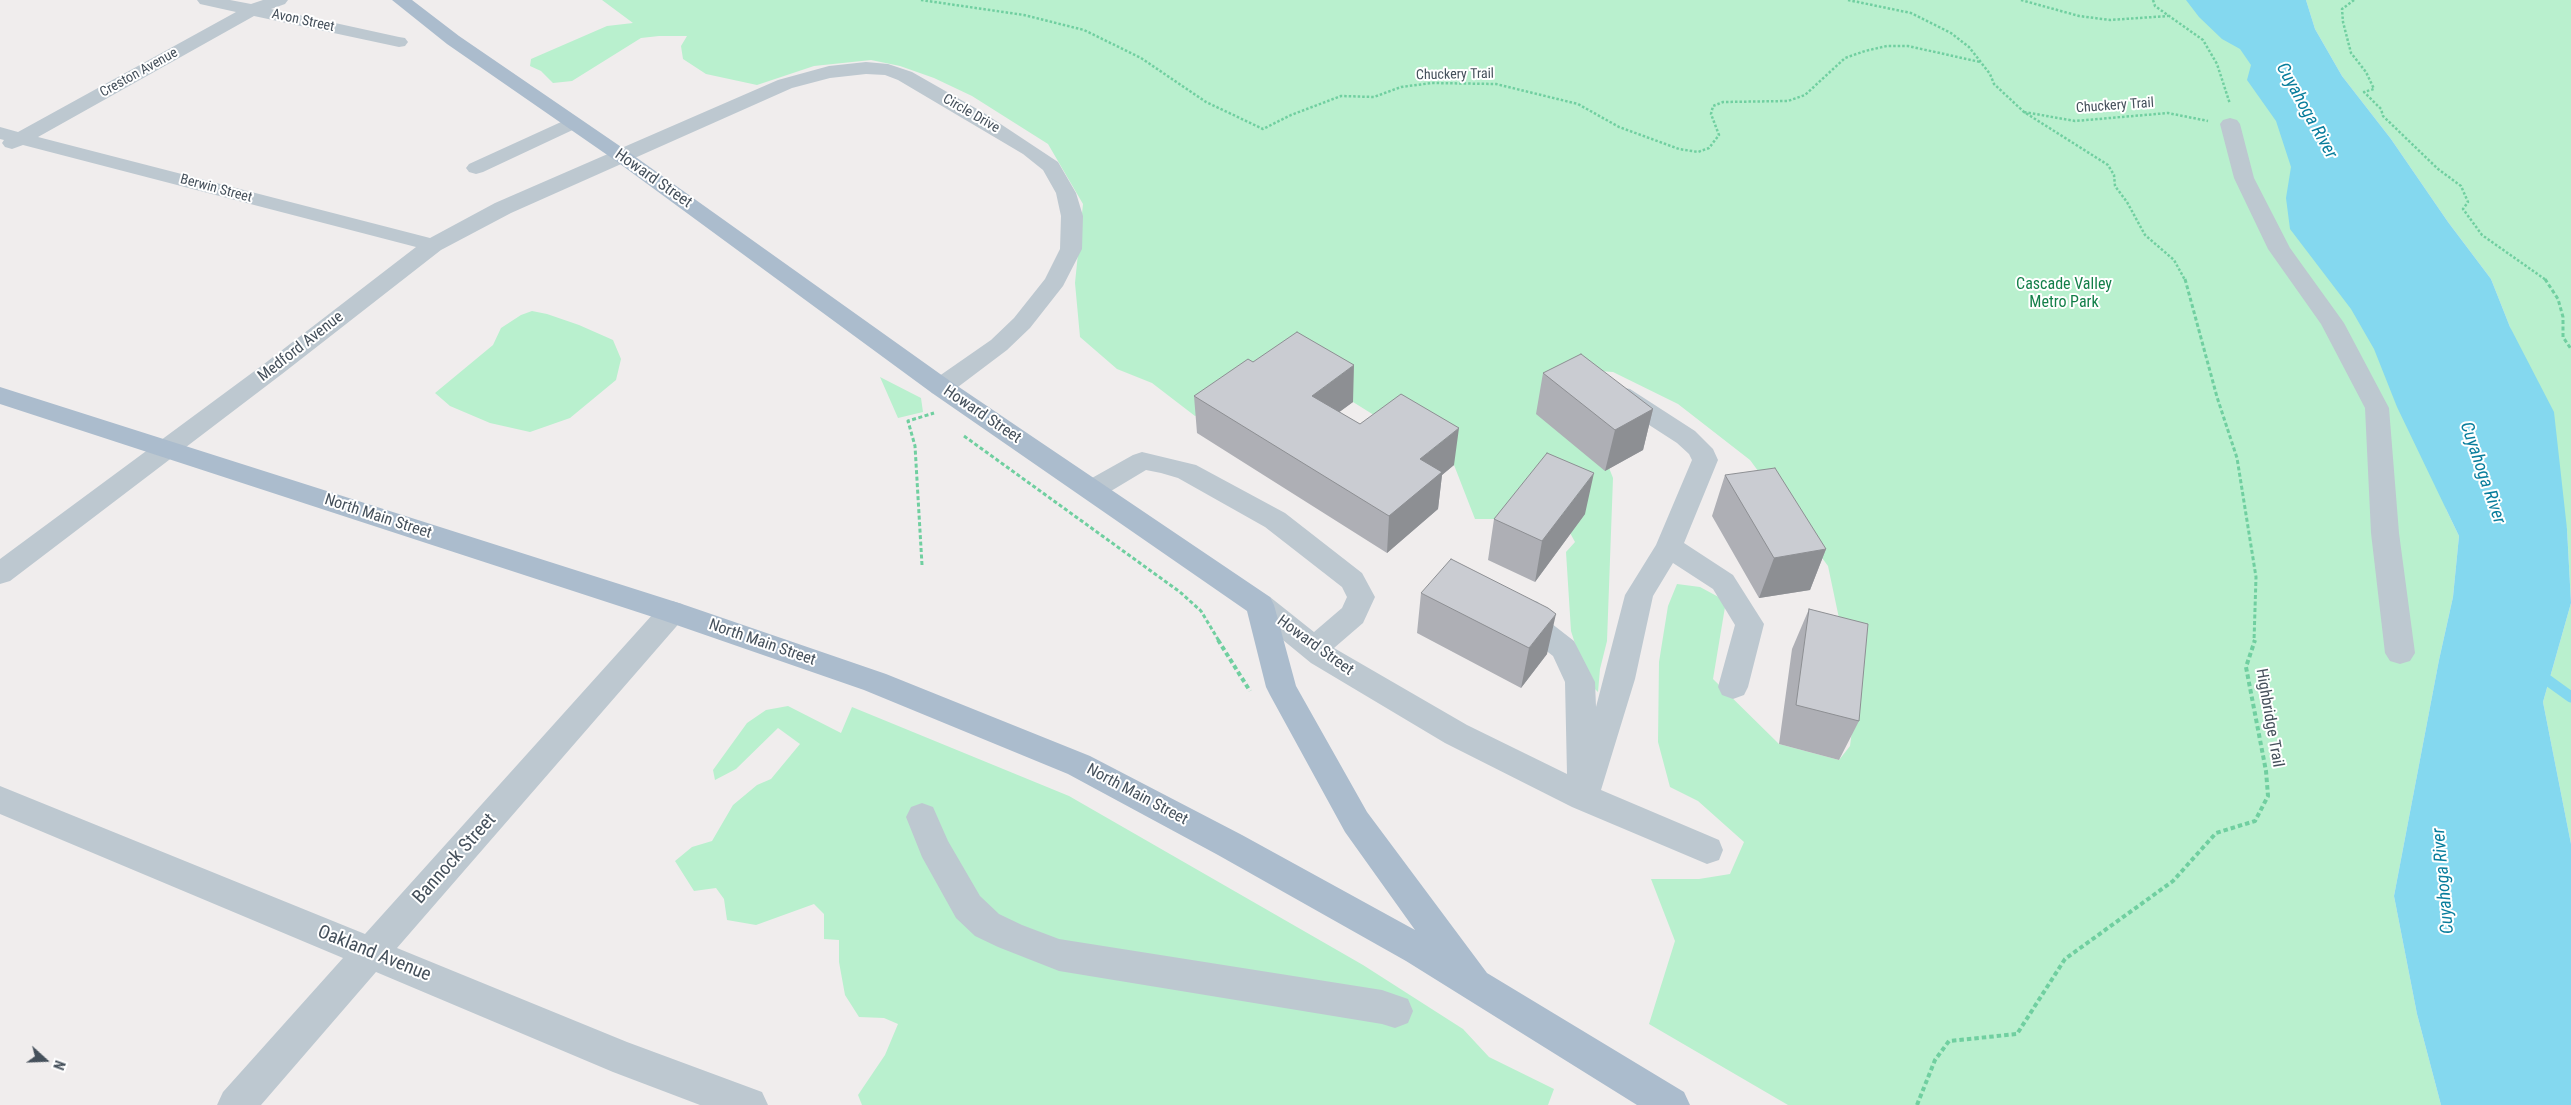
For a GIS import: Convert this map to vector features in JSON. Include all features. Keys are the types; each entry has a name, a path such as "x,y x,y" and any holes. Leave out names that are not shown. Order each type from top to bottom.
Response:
{"main road":[{"name":"Howard Street","path":"401,0 453,40 623,157 941,387 1260,605"},
{"name":"North Main Street","path":"0,395 672,612 884,685 1080,765 1256,859 1418,950 1482,991 1671,1105"},
{"path":"1260,605 1280,687 1356,822 1392,873 1482,991"}],"street":[{"name":"Avon Street","path":"206,0 399,42"},
{"name":"Creston Avenue","path":"0,150 10,136 252,10 279,0"},
{"name":"Circle Drive","path":"623,157 724,109 785,84 829,72 866,68 888,70 905,76 1030,150 1050,166 1066,194 1073,227 1069,255 1055,281 1022,323 999,344 941,387"},
{"path":"476,168 572,123"},
{"path":"2230,124 2244,178 2278,248 2332,322 2378,408 2385,533 2400,653"},
{"name":"Berwin Street","path":"10,136 432,245"},
{"name":"Medford Avenue","path":"0,574 168,448 432,245 502,208 623,157"},
{"path":"1583,797 1620,679 1639,595 1669,547 1705,460 1700,450 1686,437 1600,381"},
{"path":"1092,490 1142,461 1161,464 1187,471 1275,520 1352,580 1361,597 1353,615 1314,649"},
{"path":"1669,547 1723,582 1750,624 1733,687"},
{"path":"1523,598 1536,626 1564,649 1580,682 1583,797"},
{"name":"Howard Street","path":"1260,605 1314,649 1383,693 1456,734 1583,797 1707,850"},
{"name":"Bannock Street","path":"236,1105 672,612"},
{"name":"Oakland Avenue","path":"0,800 626,1059 749,1105"},
{"path":"922,817 934,847 968,907 987,925 1010,936 1059,955 1382,1007 1395,1011"}],"path":[{"name":"Chuckery Trail","path":"921,0 931,4 1024,15 1063,23 1084,30 1141,58 1206,102 1253,126 1264,129 1291,115 1341,96 1374,97 1401,87 1432,83 1496,84 1566,100 1652,140 1680,149 1698,152 1709,148 1719,135 1717,125 1711,114 1713,106 1723,102 1788,101 1805,95 1846,58 1865,51 1887,46 1908,46 1980,62"},
{"path":"1848,0 1911,13 1933,22 1969,47 1999,89 2024,112"},
{"path":"2021,0 2079,16 2110,20 2168,16"},
{"path":"2153,0 2155,6 2203,40 2217,64 2228,96 2233,120 2230,124"},
{"path":"2354,0 2342,9 2343,22 2351,53 2366,72 2374,89 2364,92 2381,108 2383,116 2438,169 2461,186 2468,202 2463,209 2482,235 2545,279 2558,300 2563,317 2562,337 2571,349"},
{"name":"Chuckery Trail","path":"2024,112 2075,121 2168,113 2230,124"},
{"name":"Highbridge Trail","path":"1917,1105 1934,1060 1949,1041 2017,1034 2065,959 2173,881 2216,833 2255,821 2268,796 2266,771 2246,667 2256,636 2256,578 2245,502 2237,458 2217,397 2185,279 2174,260 2145,236 2127,202 2115,186 2114,175 2108,165 2024,112"},
{"path":"922,565 915,446 908,420 934,412 940,418"},
{"path":"961,433 1201,611 1253,696"}],"green space":[{"name":"Cascade Valley Metro Park","path":"602,0 2205,0 2433,285 2446,509 2459,536 2453,597 2439,660 2394,896 2417,1014 2441,1105 1788,1105 1649,1024 1675,941 1651,879 1699,879 1730,874 1744,842 1698,801 1670,787 1658,742 1659,662 1668,606 1677,584 1700,587 1726,601 1713,679 1779,744 1839,760 1850,746 1856,699 1828,566 1750,460 1678,404 1613,372 1570,369 1613,478 1607,641 1600,669 1598,692 1587,681 1571,631 1566,552 1575,542 1551,498 1507,519 1475,519 1454,465 1353,402 1234,399 1195,416 1152,383 1117,369 1080,337 1075,283 1083,204 1048,144 972,96 934,78 900,66 871,60 814,66 757,85 706,74 683,59 681,46 687,36 659,36 641,38 572,81 553,83 541,71 530,66 531,59 607,26 633,23"},
{"path":"2306,0 2571,0 2571,603 2567,529 2510,327 2491,279 2448,222 2391,139 2342,76 2315,29"},
{"path":"532,311 579,325 613,340 621,359 616,380 570,418 530,432 490,423 450,406 435,393 493,345 501,328 521,315"},
{"path":"880,377 921,398 923,412 898,418"},
{"path":"2571,603 2571,844 2543,702"},
{"path":"788,706 841,733 852,707 1069,796 1363,965 1463,1029 1489,1057 1554,1089 1548,1105 862,1105 858,1095 885,1055 898,1024 884,1018 859,1017 845,995 839,962 839,940 824,939 824,914 814,904 756,925 727,920 724,899 716,888 694,891 675,861 692,847 712,841 733,805 757,785 771,779 800,744 778,728 736,769 715,780 713,770 747,723 766,710"}],"water":[{"name":"Cuyahoga River","path":"2186,0 2306,0 2315,29 2342,76 2391,139 2448,222 2491,279 2510,327 2554,412 2567,529 2571,603 2543,702 2571,844 2571,1105 2441,1105 2417,1014 2394,896 2439,660 2453,597 2459,536 2397,407 2374,349 2351,309 2290,229 2286,198 2291,167 2276,121 2247,80 2251,65 2240,49 2222,39 2199,17"}],"building":[{"path":"1297,332 1354,365 1312,396 1360,424 1401,394 1459,428 1420,459 1442,472 1389,516 1194,396 1248,359 1253,362"},
{"path":"1581,354 1653,409 1615,430 1543,373"},
{"path":"1547,453 1594,473 1542,541 1494,519"},
{"path":"1775,468 1826,549 1774,558 1725,475"},
{"path":"1451,559 1548,608 1556,614 1529,648 1421,593"},
{"path":"1809,609 1868,624 1859,721 1796,705"}],"waterway":[{"path":"2539,674 2571,697"}]}
